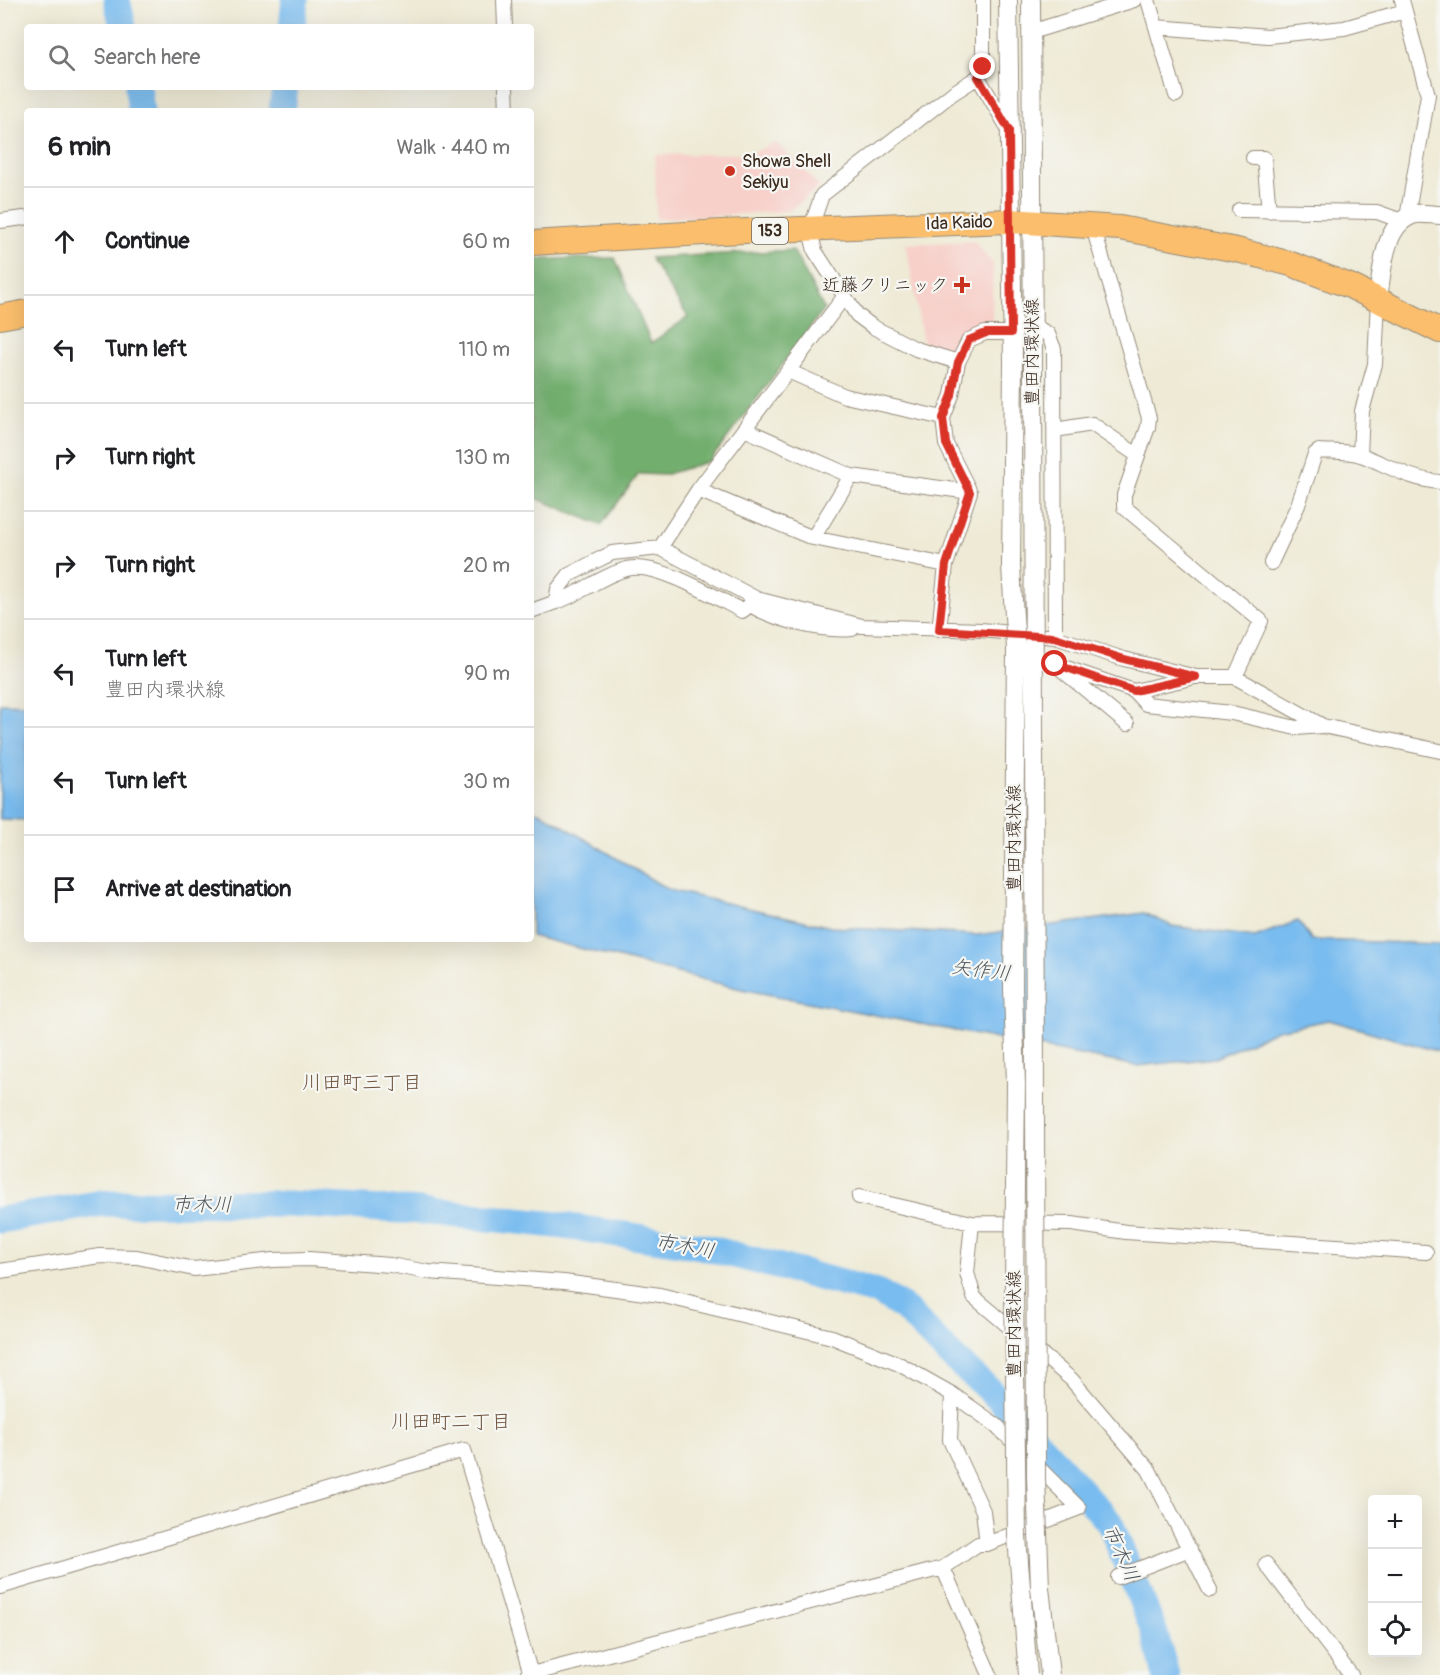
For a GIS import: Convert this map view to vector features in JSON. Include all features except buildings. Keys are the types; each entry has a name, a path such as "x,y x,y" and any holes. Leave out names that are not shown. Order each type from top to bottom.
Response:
{"highway":[{"name":"Ida Kaido","path":"534,243 721,232 1021,221 1120,228 1175,237 1270,258 1329,278 1440,331"},
{"path":"0,317 24,313"}],"street":[{"path":"504,0 505,24"},
{"path":"958,362 916,349 873,327 857,315 815,251 810,230 822,195 953,93 978,77 983,67 983,0"},
{"name":"豊田内環状線","path":"1008,0 1009,130 1021,221 1033,365 1036,1479 1040,1588 1050,1675"},
{"name":"豊田内環状線","path":"1028,1675 1017,1537 1014,1290 1016,1084 1013,988 1016,649 1011,567 1013,362 1011,333 1021,221 1031,0"},
{"path":"1031,32 1114,4 1134,0"},
{"path":"1148,0 1176,95"},
{"path":"1156,27 1268,36 1344,28 1403,6 1428,95 1404,220"},
{"path":"978,77 1009,130"},
{"path":"506,90 507,108"},
{"path":"1253,158 1264,158 1269,211"},
{"path":"1239,210 1377,212 1404,220"},
{"path":"1360,455 1362,411 1375,364 1378,300 1389,243 1395,227 1404,220 1417,214 1440,215"},
{"path":"0,221 24,218"},
{"path":"1094,227 1149,418 1148,427 1124,495 1124,507 1261,621 1235,677"},
{"path":"660,548 698,490 844,297"},
{"path":"1031,324 1048,334 1054,349 1055,637"},
{"path":"939,630 946,565 970,492 946,444 943,418 952,395 958,362 969,340 986,333 1011,333"},
{"path":"788,371 845,396 943,418"},
{"path":"1055,430 1092,424 1137,455"},
{"path":"744,429 851,476 970,492"},
{"path":"1271,563 1298,505 1315,454 1319,451 1360,455 1383,467 1426,481 1440,482"},
{"path":"813,538 851,476"},
{"path":"698,490 813,538 946,565"},
{"path":"556,602 558,589 569,575 594,562 612,553 660,548 757,599 862,626 1055,637 1124,659 1196,677"},
{"path":"534,610 572,597 628,568 647,567 742,610 750,605 764,613 818,627 849,630 862,626"},
{"path":"1127,723 1055,664 1134,691 1146,704 1232,713 1296,728 1323,726 1440,751"},
{"path":"1134,691 1196,677 1235,677 1323,726"},
{"path":"859,1197 972,1223 1072,1224 1126,1232 1426,1252"},
{"path":"972,1223 967,1273 974,1297 1078,1387 1149,1470 1210,1590"},
{"path":"0,1271 100,1256 137,1257 194,1269 273,1260 309,1259 390,1265 428,1272 564,1282 660,1295 832,1337 899,1364 952,1394 996,1425 1078,1508 987,1544 978,1544 943,1568 529,1674 464,1450 0,1587"},
{"path":"952,1394 950,1440 983,1511 987,1544"},
{"path":"1118,1577 1190,1549"},
{"path":"1266,1564 1351,1675"},
{"path":"943,1568 990,1675"}],"shaded area":[{"name":"Showa Shell Sekiyu","path":"776,142 820,187 789,211 656,219 655,155 752,153"},
{"path":"974,241 993,264 992,325 971,330 954,352 923,343 906,244"}],"green space":[{"path":"793,250 824,309 710,461 664,475 639,474 601,525 534,497 534,259 615,258 651,343 688,317 650,258"}],"water":[{"path":"0,703 24,704 24,820 0,819"},
{"name":"矢作川","path":"534,811 542,813 669,890 831,927 977,935 1144,913 1172,926 1255,937 1298,921 1312,940 1440,944 1440,1052 1329,1020 1277,1030 1215,1058 1137,1066 741,989 534,937"}],"waterway":[{"path":"117,0 122,24"},
{"path":"292,24 295,0"},
{"path":"138,90 141,108"},
{"path":"282,108 285,90"},
{"name":"市木川","path":"0,1220 103,1203 287,1204 421,1211 557,1225 700,1246 880,1293 905,1309 950,1355 998,1398 1110,1523 1154,1631 1166,1675"}],"place":[{"name":"Showa Shell Sekiyu","path":"730,171"},
{"name":"近藤クリニック","path":"962,285"}],"district":[{"name":"川田町三丁目","path":"362,1082"},
{"name":"川田町二丁目","path":"451,1421"}],"route":[{"path":"983,67 978,77 1009,130 1011,333 986,333 969,340 958,362 952,395 943,418 946,444 970,492 946,565 939,630 981,630 1055,637 1124,659 1196,677 1134,691 1055,664"}]}
